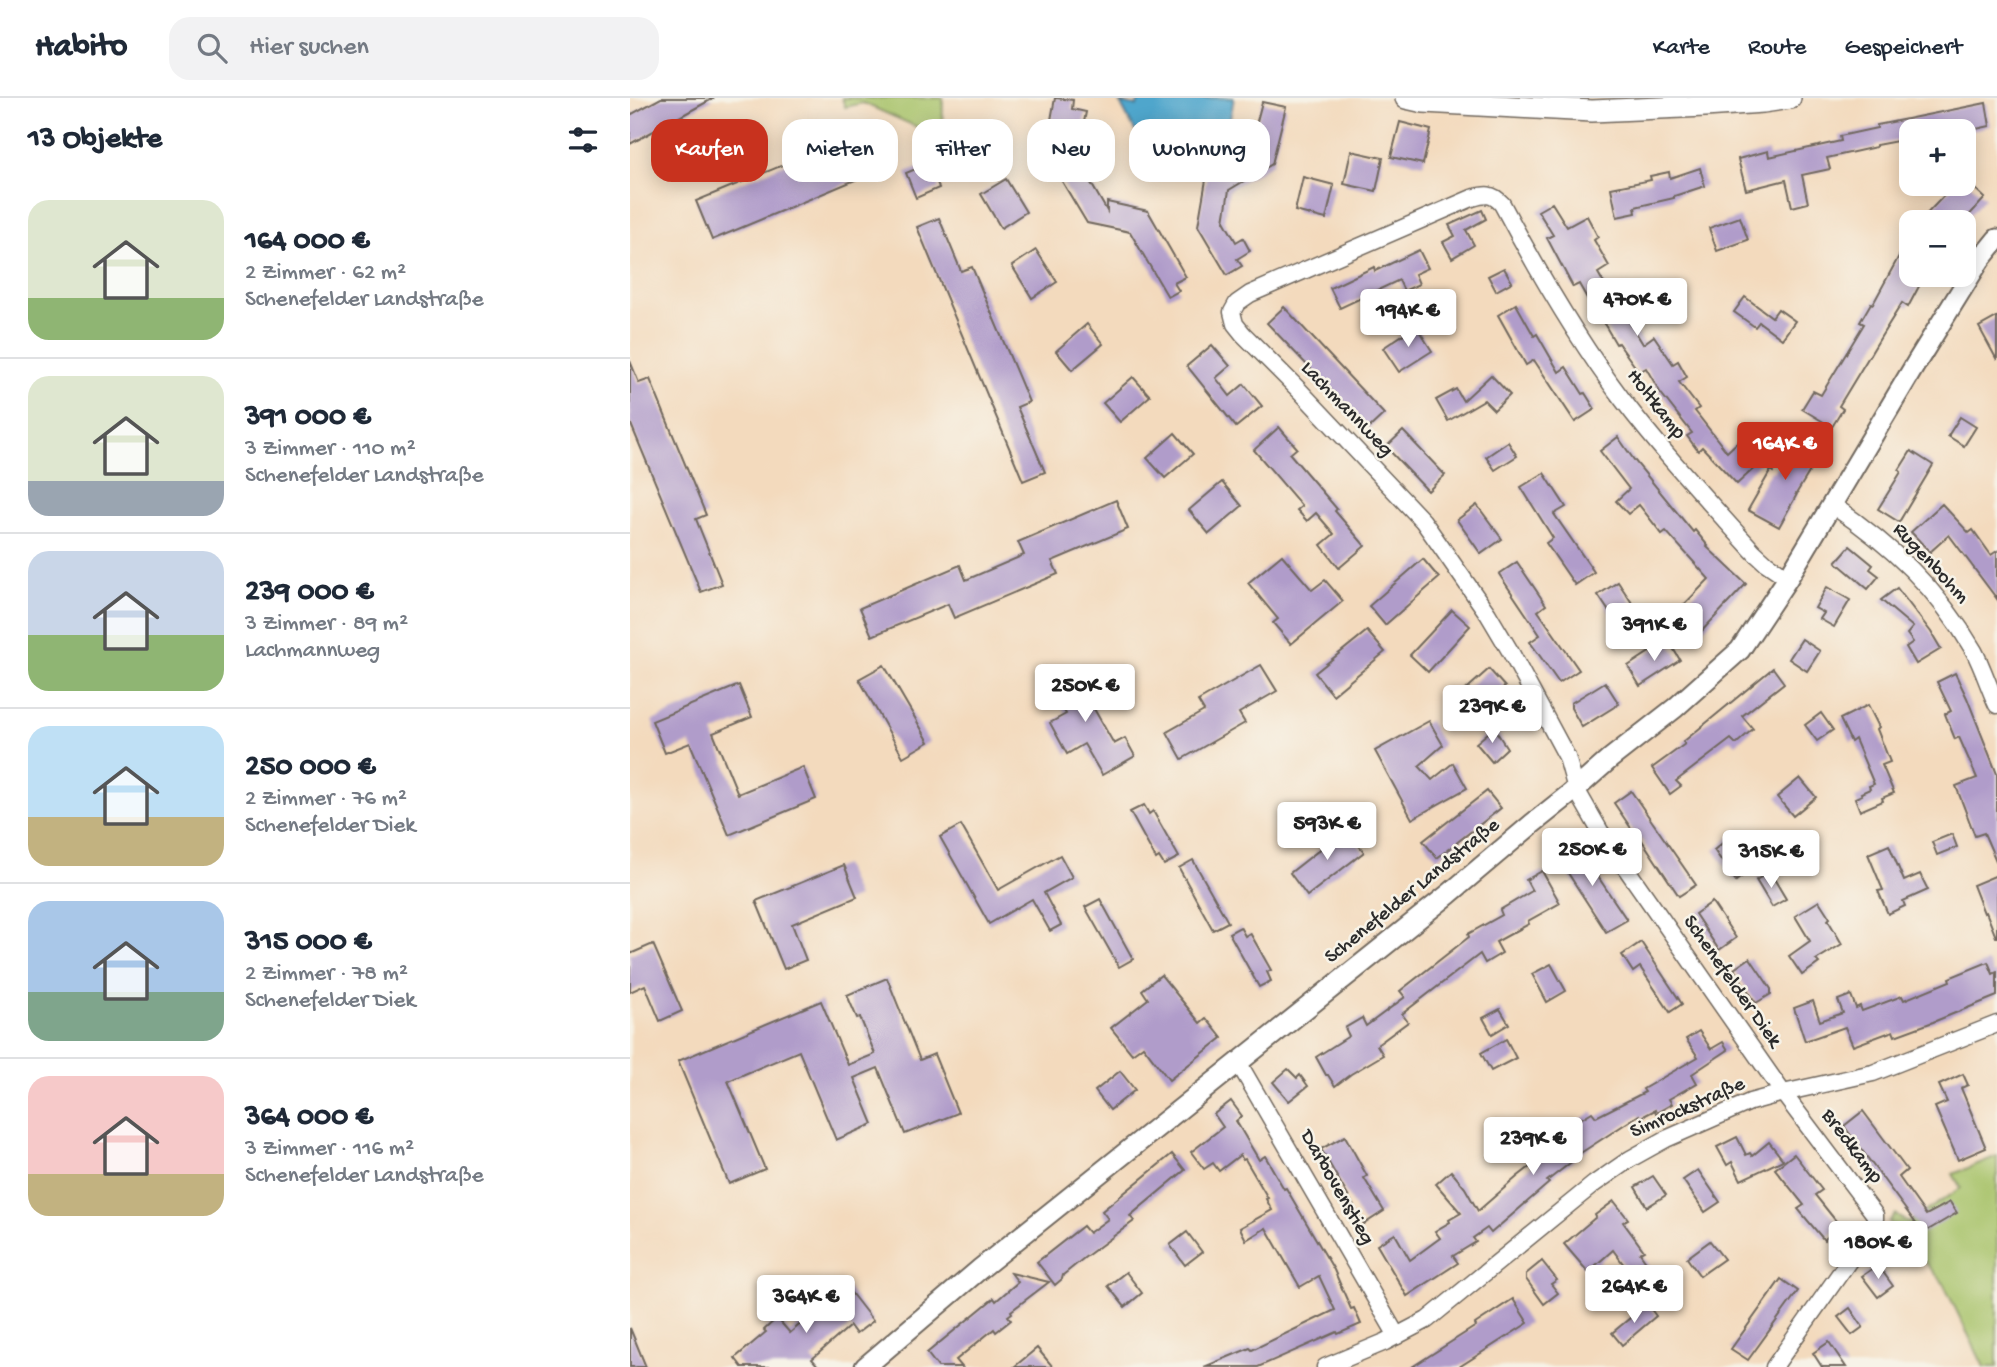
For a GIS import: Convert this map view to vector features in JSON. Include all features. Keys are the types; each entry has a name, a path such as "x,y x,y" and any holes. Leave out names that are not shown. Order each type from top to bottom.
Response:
{"main road":[{"path":"1406,98 1424,102 1539,103"},
{"path":"1497,98 1592,111 1763,102 1790,98"}],"street":[{"name":"Lachmannweg","path":"1496,197 1490,195 1472,198 1250,293 1237,303 1232,312 1235,324 1243,334 1423,521 1488,614 1510,651 1567,757 1576,789"},
{"name":"Holtkamp","path":"1496,197 1563,312 1621,397 1681,472 1754,552 1766,564 1788,578"},
{"name":"Schenefelder Landstraße","path":"865,1367 980,1269 1439,902 1675,708 1740,650 1788,578 1918,359 1980,260 1997,239"},
{"name":"Rugenbohm","path":"1832,505 1877,536 1911,568 1946,609 1975,653 1997,705"},
{"name":"Schenefelder Diek","path":"1576,789 1600,831 1783,1093"},
{"name":"Simrockstraße","path":"1325,1367 1427,1320 1594,1184 1630,1159 1666,1139 1750,1102 1873,1073 1997,1024"},
{"name":"Darbovenstieg","path":"1238,1062 1397,1336"},
{"name":"Bredkamp","path":"1774,1367 1872,1228 1875,1219 1870,1207 1783,1093"}],"green space":[{"path":"842,98 943,98 942,119 912,119 912,125 863,103 845,107"},
{"path":"1997,1156 1997,1367 1984,1367 1942,1281 1889,1222 1895,1214 1908,1223 1961,1188 1953,1174"}],"water":[{"path":"1139,98 1234,98 1229,119 1129,120 1120,103 1137,106"}],"building":[{"path":"661,98 714,98 676,119 651,119 651,132 630,144 630,115"},
{"path":"1055,98 1073,100 1072,109 1086,112 1085,119 1051,119"},
{"path":"1262,102 1286,107 1270,165 1270,119 1258,119"},
{"path":"1986,103 1990,126 1976,129 1976,119 1907,119"},
{"path":"1899,121 1899,141 1827,158 1830,169 1802,175 1808,203 1792,207 1786,180 1746,190 1738,159 1768,151 1769,157 1841,141 1840,136 1877,128 1877,125"},
{"path":"1400,122 1431,130 1423,164 1391,157"},
{"path":"1351,151 1383,158 1376,191 1344,184"},
{"path":"782,165 782,182 850,182 712,240 696,201 742,182 768,182 768,171"},
{"path":"1700,168 1705,186 1674,198 1635,207 1636,213 1617,217 1611,188 1651,180 1650,176 1669,172 1670,178"},
{"path":"912,170 912,182 937,182 939,188 916,198 906,173"},
{"path":"1303,177 1334,185 1326,219 1295,211"},
{"path":"1001,182 1008,182 1026,212 1001,228 981,194"},
{"path":"1062,182 1090,182 1107,211 1107,202 1148,211 1186,277 1174,283 1179,291 1168,297 1130,232 1087,223"},
{"path":"1206,182 1242,182 1229,190 1224,221 1236,242 1243,238 1250,251 1237,259 1242,266 1227,275 1198,226"},
{"path":"1976,190 1985,198 1974,210 1930,210 1944,196 1976,196"},
{"path":"1552,203 1567,227 1587,216 1598,237 1594,240 1609,266 1598,273 1623,316 1625,315 1643,344 1654,336 1673,364 1678,361 1687,377 1679,382 1699,408 1695,411 1727,452 1741,439 1762,461 1737,484 1702,447 1698,451 1687,436 1692,433 1660,392 1646,368 1639,372 1618,343 1616,344 1579,284 1573,287 1547,238 1553,235 1538,211"},
{"path":"1482,210 1486,219 1466,230 1474,245 1452,258 1443,242 1455,236 1449,225"},
{"path":"1740,217 1748,240 1717,251 1709,228"},
{"path":"939,218 961,271 972,267 1029,402 1017,407 1045,472 1023,481 917,227"},
{"path":"1036,250 1057,282 1032,298 1012,266"},
{"path":"1419,250 1428,268 1415,274 1419,284 1404,291 1399,280 1340,308 1330,288"},
{"path":"1899,256 1899,287 1919,287 1908,307 1902,303 1882,335 1839,406 1843,409 1832,427 1802,409 1813,391 1821,395 1864,324 1860,322 1871,303 1873,304"},
{"path":"1504,268 1512,282 1496,291 1488,276"},
{"path":"1745,297 1772,317 1778,309 1795,321 1782,339 1759,322 1755,327 1734,312"},
{"path":"1516,304 1559,372 1566,367 1595,409 1575,422 1534,360 1526,365 1498,315"},
{"path":"1284,307 1384,414 1368,429 1267,323"},
{"path":"1997,317 1997,360 1979,327"},
{"path":"1087,324 1103,344 1072,370 1056,351"},
{"path":"1416,326 1432,351 1399,372 1383,348"},
{"path":"1212,345 1230,366 1216,378 1230,396 1244,384 1262,406 1236,427 1187,366"},
{"path":"630,361 639,383 650,379 706,515 696,519 722,584 701,592 630,422"},
{"path":"1491,375 1510,395 1494,410 1484,400 1448,421 1436,400 1456,389 1463,401"},
{"path":"1133,377 1150,396 1120,422 1103,403"},
{"path":"1960,417 1976,427 1964,446 1948,436"},
{"path":"1279,427 1297,448 1290,454 1365,546 1339,568 1321,545 1334,534 1316,513 1307,521 1297,510 1302,506 1254,450"},
{"path":"1403,431 1445,475 1428,491 1386,447"},
{"path":"1175,433 1193,454 1165,478 1147,458"},
{"path":"1796,435 1822,451 1779,527 1748,510 1771,470 1773,472"},
{"path":"1618,437 1693,532 1695,530 1707,547 1746,584 1698,635 1676,613 1709,579 1666,531 1662,534 1639,505 1628,514 1616,501 1629,489 1600,451"},
{"path":"1508,442 1517,456 1495,470 1486,457"},
{"path":"1911,451 1933,465 1899,522 1878,509"},
{"path":"1544,473 1566,507 1554,514 1594,572 1575,585 1546,543 1553,538 1521,487"},
{"path":"1222,482 1242,506 1209,534 1189,510"},
{"path":"1116,500 1128,529 1052,561 1058,574 954,618 948,604 872,636 860,608 960,565 966,580 1024,555 1018,542"},
{"path":"1942,504 1969,533 1973,530 1991,555 1997,551 1997,599 1949,535 1930,552 1911,532"},
{"path":"1477,505 1502,539 1481,554 1457,520"},
{"path":"1850,546 1873,565 1870,569 1879,576 1868,589 1836,562"},
{"path":"1282,555 1312,590 1325,580 1343,601 1291,644 1273,623 1278,619 1248,583"},
{"path":"1423,559 1439,578 1385,625 1369,606"},
{"path":"1517,562 1546,605 1538,611 1579,670 1559,683 1530,642 1540,635 1499,574"},
{"path":"1618,582 1644,621 1624,634 1598,595"},
{"path":"1827,587 1850,600 1834,627 1820,619 1824,613 1815,608"},
{"path":"1897,588 1941,649 1916,664 1906,647 1913,642 1907,634 1913,627 1881,600"},
{"path":"1452,610 1470,626 1428,672 1410,655"},
{"path":"1367,631 1385,652 1333,695 1315,673"},
{"path":"1802,639 1820,651 1807,671 1789,659"},
{"path":"1668,640 1680,660 1640,686 1628,666"},
{"path":"884,665 929,742 903,757 859,679"},
{"path":"1080,665 1089,681 1081,686 1114,744 1125,738 1135,756 1102,775 1084,744 1067,754 1050,723 1066,714 1048,683"},
{"path":"1261,665 1277,691 1239,713 1245,723 1182,759 1167,732 1204,711 1198,701"},
{"path":"1773,668 1784,683 1742,716 1753,729 1736,744 1731,739 1676,781 1681,786 1670,794 1652,768 1685,744 1683,742"},
{"path":"1489,669 1505,687 1468,721 1451,703"},
{"path":"1955,673 1997,774 1997,863 1984,833 1975,836 1956,786 1977,778 1959,737 1955,739 1945,714 1951,711 1937,682"},
{"path":"1605,682 1619,704 1582,727 1571,703"},
{"path":"739,685 752,717 713,733 738,794 803,767 816,799 729,835 690,743 665,753 652,721"},
{"path":"1868,705 1879,727 1877,729 1890,762 1882,765 1894,793 1860,811 1855,798 1874,784 1855,739 1851,742 1840,719"},
{"path":"1821,713 1833,730 1817,741 1805,725"},
{"path":"1429,721 1443,745 1419,766 1432,780 1453,763 1467,788 1412,819 1375,751"},
{"path":"1494,728 1507,748 1492,762 1476,743"},
{"path":"1800,778 1816,797 1793,816 1777,797"},
{"path":"1487,791 1501,808 1437,858 1423,841"},
{"path":"1631,791 1696,885 1679,896 1614,803"},
{"path":"1144,805 1149,814 1153,811 1179,857 1164,865 1159,857 1156,859 1130,812"},
{"path":"961,825 998,890 1060,855 1072,877 1044,893 1061,925 1050,931 1032,899 989,924 940,837"},
{"path":"1346,829 1364,852 1307,896 1290,873"},
{"path":"1952,834 1957,847 1937,855 1932,842"},
{"path":"1730,837 1753,868 1736,881 1714,850"},
{"path":"1576,844 1627,920 1606,932 1557,856"},
{"path":"1889,845 1904,881 1920,874 1928,890 1903,901 1905,906 1888,914 1878,891 1883,890 1868,854"},
{"path":"1193,860 1228,922 1213,930 1179,868"},
{"path":"844,865 857,897 792,924 806,960 784,969 756,901"},
{"path":"1542,871 1560,903 1496,942 1502,953 1485,963 1480,954 1402,1014 1408,1022 1377,1045 1383,1055 1335,1086 1316,1057 1349,1036 1345,1028 1362,1018 1366,1026 1405,997 1400,991 1469,937 1468,934 1502,915 1500,910 1532,891 1526,880"},
{"path":"1770,872 1786,899 1772,907 1756,880"},
{"path":"1997,875 1997,937 1996,937 1973,885"},
{"path":"1100,899 1133,959 1119,967 1085,907"},
{"path":"1819,901 1842,944 1816,960 1819,963 1802,975 1789,956 1810,941 1795,916"},
{"path":"1712,902 1736,938 1719,950 1695,914"},
{"path":"1240,927 1245,936 1250,933 1271,970 1267,972 1271,981 1259,987 1229,933"},
{"path":"1641,942 1682,1004 1670,1012 1640,967 1633,972 1622,955"},
{"path":"653,944 682,1011 660,1021 645,985 630,992 630,954"},
{"path":"1750,958 1771,989 1771,994 1756,1003 1734,969"},
{"path":"1988,962 1993,974 1997,972 1997,996 1895,1036 1893,1031 1853,1046 1845,1027 1805,1041 1794,1008 1813,1001 1820,1021 1843,1013 1838,1000 1851,995 1856,1008 1860,1006 1862,1011 1902,996 1904,1000"},
{"path":"1551,964 1566,991 1547,1002 1532,974"},
{"path":"1161,975 1200,1023 1206,1018 1222,1038 1169,1080 1143,1046 1132,1054 1111,1028 1148,999 1142,990"},
{"path":"887,978 920,1060 934,1054 958,1113 905,1134 878,1068 854,1078 873,1124 836,1140 799,1051 728,1081 765,1169 729,1184 678,1061 821,1001 848,1065 875,1054 860,1017 857,1018 847,995"},
{"path":"1500,1009 1509,1024 1492,1034 1483,1018"},
{"path":"1699,1031 1711,1049 1723,1042 1728,1050 1692,1074 1697,1083 1669,1099 1672,1104 1656,1113 1655,1110 1640,1118 1639,1115 1573,1158 1574,1160 1547,1181 1549,1183 1491,1233 1487,1228 1473,1238 1476,1242 1453,1256 1458,1263 1407,1296 1377,1245 1395,1234 1410,1260 1440,1238 1435,1231 1461,1213 1436,1184 1451,1171 1478,1211 1575,1132 1571,1125 1592,1112 1596,1117 1645,1092 1643,1089 1698,1057 1686,1039"},
{"path":"1506,1039 1516,1058 1491,1071 1481,1053"},
{"path":"1288,1069 1297,1078 1300,1075 1308,1086 1289,1101 1273,1082"},
{"path":"1120,1071 1135,1090 1110,1110 1095,1091"},
{"path":"1963,1074 1968,1085 1961,1088 1986,1148 1958,1160 1935,1107 1947,1102 1939,1085"},
{"path":"1231,1101 1242,1116 1236,1121 1259,1160 1265,1156 1284,1189 1286,1188 1334,1270 1351,1309 1354,1308 1361,1324 1258,1367 1204,1367 1250,1348 1252,1350 1335,1310 1319,1276 1300,1287 1266,1228 1246,1240 1240,1228 1272,1210 1245,1159 1240,1155 1219,1171 1213,1163 1204,1169 1191,1152 1223,1127 1214,1114"},
{"path":"1863,1111 1907,1170 1899,1177 1926,1215 1950,1202 1957,1213 1923,1233 1844,1126"},
{"path":"1345,1136 1367,1176 1364,1178 1384,1211 1364,1224 1321,1149"},
{"path":"1737,1137 1746,1155 1750,1153 1752,1156 1769,1142 1783,1160 1741,1180 1732,1162 1727,1165 1717,1147"},
{"path":"1172,1154 1185,1170 1130,1216 1134,1221 1063,1275 1055,1285 1037,1262 1083,1226 1089,1233 1108,1219 1102,1211"},
{"path":"1794,1154 1822,1190 1815,1195 1840,1226 1824,1240 1798,1209 1804,1205 1775,1169"},
{"path":"1698,1170 1720,1202 1705,1212 1683,1180"},
{"path":"1653,1176 1666,1195 1647,1207 1635,1187"},
{"path":"1614,1201 1628,1219 1623,1222 1644,1251 1640,1253 1649,1266 1639,1273 1633,1265 1627,1269 1613,1250 1588,1272 1564,1244"},
{"path":"1187,1232 1202,1252 1185,1265 1170,1245"},
{"path":"1710,1241 1724,1259 1700,1276 1687,1258"},
{"path":"1542,1261 1557,1280 1551,1284 1558,1293 1544,1304 1526,1279 1526,1274"},
{"path":"1878,1265 1893,1286 1878,1297 1862,1276"},
{"path":"1126,1272 1142,1293 1125,1307 1108,1286"},
{"path":"1011,1273 1049,1282 1011,1311 1008,1316 1011,1320 996,1332 994,1329 956,1360 962,1367 938,1367 927,1353 994,1298 996,1301 1018,1282"},
{"path":"1781,1279 1798,1291 1748,1360 1731,1349"},
{"path":"845,1285 873,1321 856,1334 850,1326 812,1359 819,1367 742,1367 735,1358 766,1332 764,1330 777,1318 790,1333"},
{"path":"1513,1299 1528,1323 1459,1367 1412,1367 1476,1326 1475,1324"},
{"path":"1647,1304 1656,1316 1622,1345 1612,1333"},
{"path":"1850,1308 1863,1327 1852,1335 1838,1317"},
{"path":"630,1328 646,1367 630,1367"},
{"path":"1829,1342 1846,1367 1822,1367 1813,1353"},
{"path":"1037,1348 1053,1367 1014,1367"}]}
